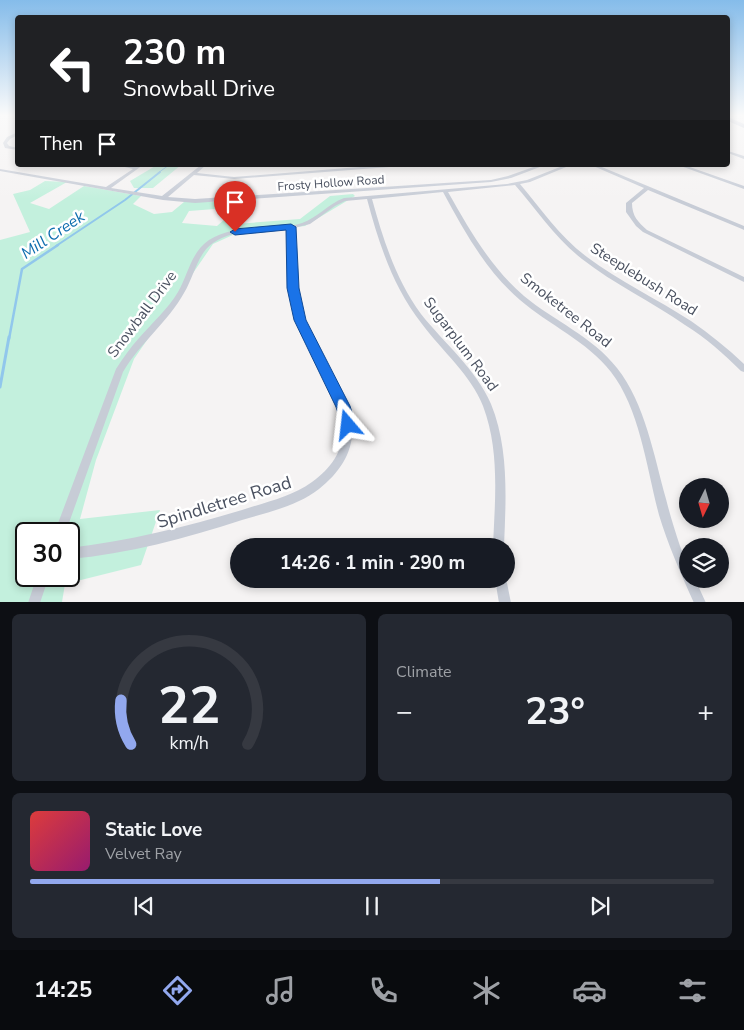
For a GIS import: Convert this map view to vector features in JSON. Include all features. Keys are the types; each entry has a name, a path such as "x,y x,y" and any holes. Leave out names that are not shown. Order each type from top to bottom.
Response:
{"street":[{"path":"5,143 7,147 15,148"},
{"path":"730,153 744,158"},
{"path":"107,188 138,167"},
{"path":"163,198 202,167"},
{"path":"193,174 234,178 376,167"},
{"name":"Frosty Hollow Road","path":"0,170 195,202 475,182 509,177 537,167"},
{"name":"Snowball Drive","path":"63,522 119,371 126,358 175,301 191,275 200,252 210,243 235,232 291,227 314,219 337,202 369,197 516,183 563,167"},
{"path":"598,167 744,228"},
{"path":"686,167 744,188"},
{"name":"Steeplebush Road","path":"516,183 564,240 578,253 694,326 711,338 744,369"},
{"path":"647,188 629,203 629,212 638,225 661,240 744,280"},
{"name":"Smoketree Road","path":"445,191 483,256 498,275 523,298 600,356 614,371 627,390 637,411 670,534 679,556"},
{"name":"Sugarplum Road","path":"369,197 388,260 401,288 417,314 479,391 490,416 500,466 499,538"},
{"name":"Spindletree Road","path":"80,552 132,545 178,534 291,500 307,493 321,483 333,470 346,446 347,416 300,320 293,288 291,227"},
{"path":"34,602 39,587"},
{"path":"503,588 505,602"},
{"name":"Smoketree Road","path":"693,588 700,602"}],"green space":[{"path":"154,167 179,167 153,188 134,188 130,181"},
{"path":"45,181 67,182 30,203 49,209 84,186 141,196 133,204 154,214 172,212 184,202 218,202 215,209 189,211 182,223 217,226 226,218 236,218 236,224 300,219 330,196 353,194 355,196 305,226 235,234 213,244 134,359 96,460 80,519 160,510 141,565 80,580 80,522 15,522 15,587 64,587 62,602 0,602 0,240 30,232 13,194 30,190"}],"waterway":[{"name":"Mill Creek","path":"158,173 166,167"},
{"name":"Mill Creek","path":"56,246 125,200 160,172"},
{"name":"Mill Creek","path":"9,339 22,269 58,245"},
{"name":"Mill Creek","path":"0,387 9,337"}],"route":[{"path":"235,232 291,227 293,288 300,320 343,406 348,425"}]}
